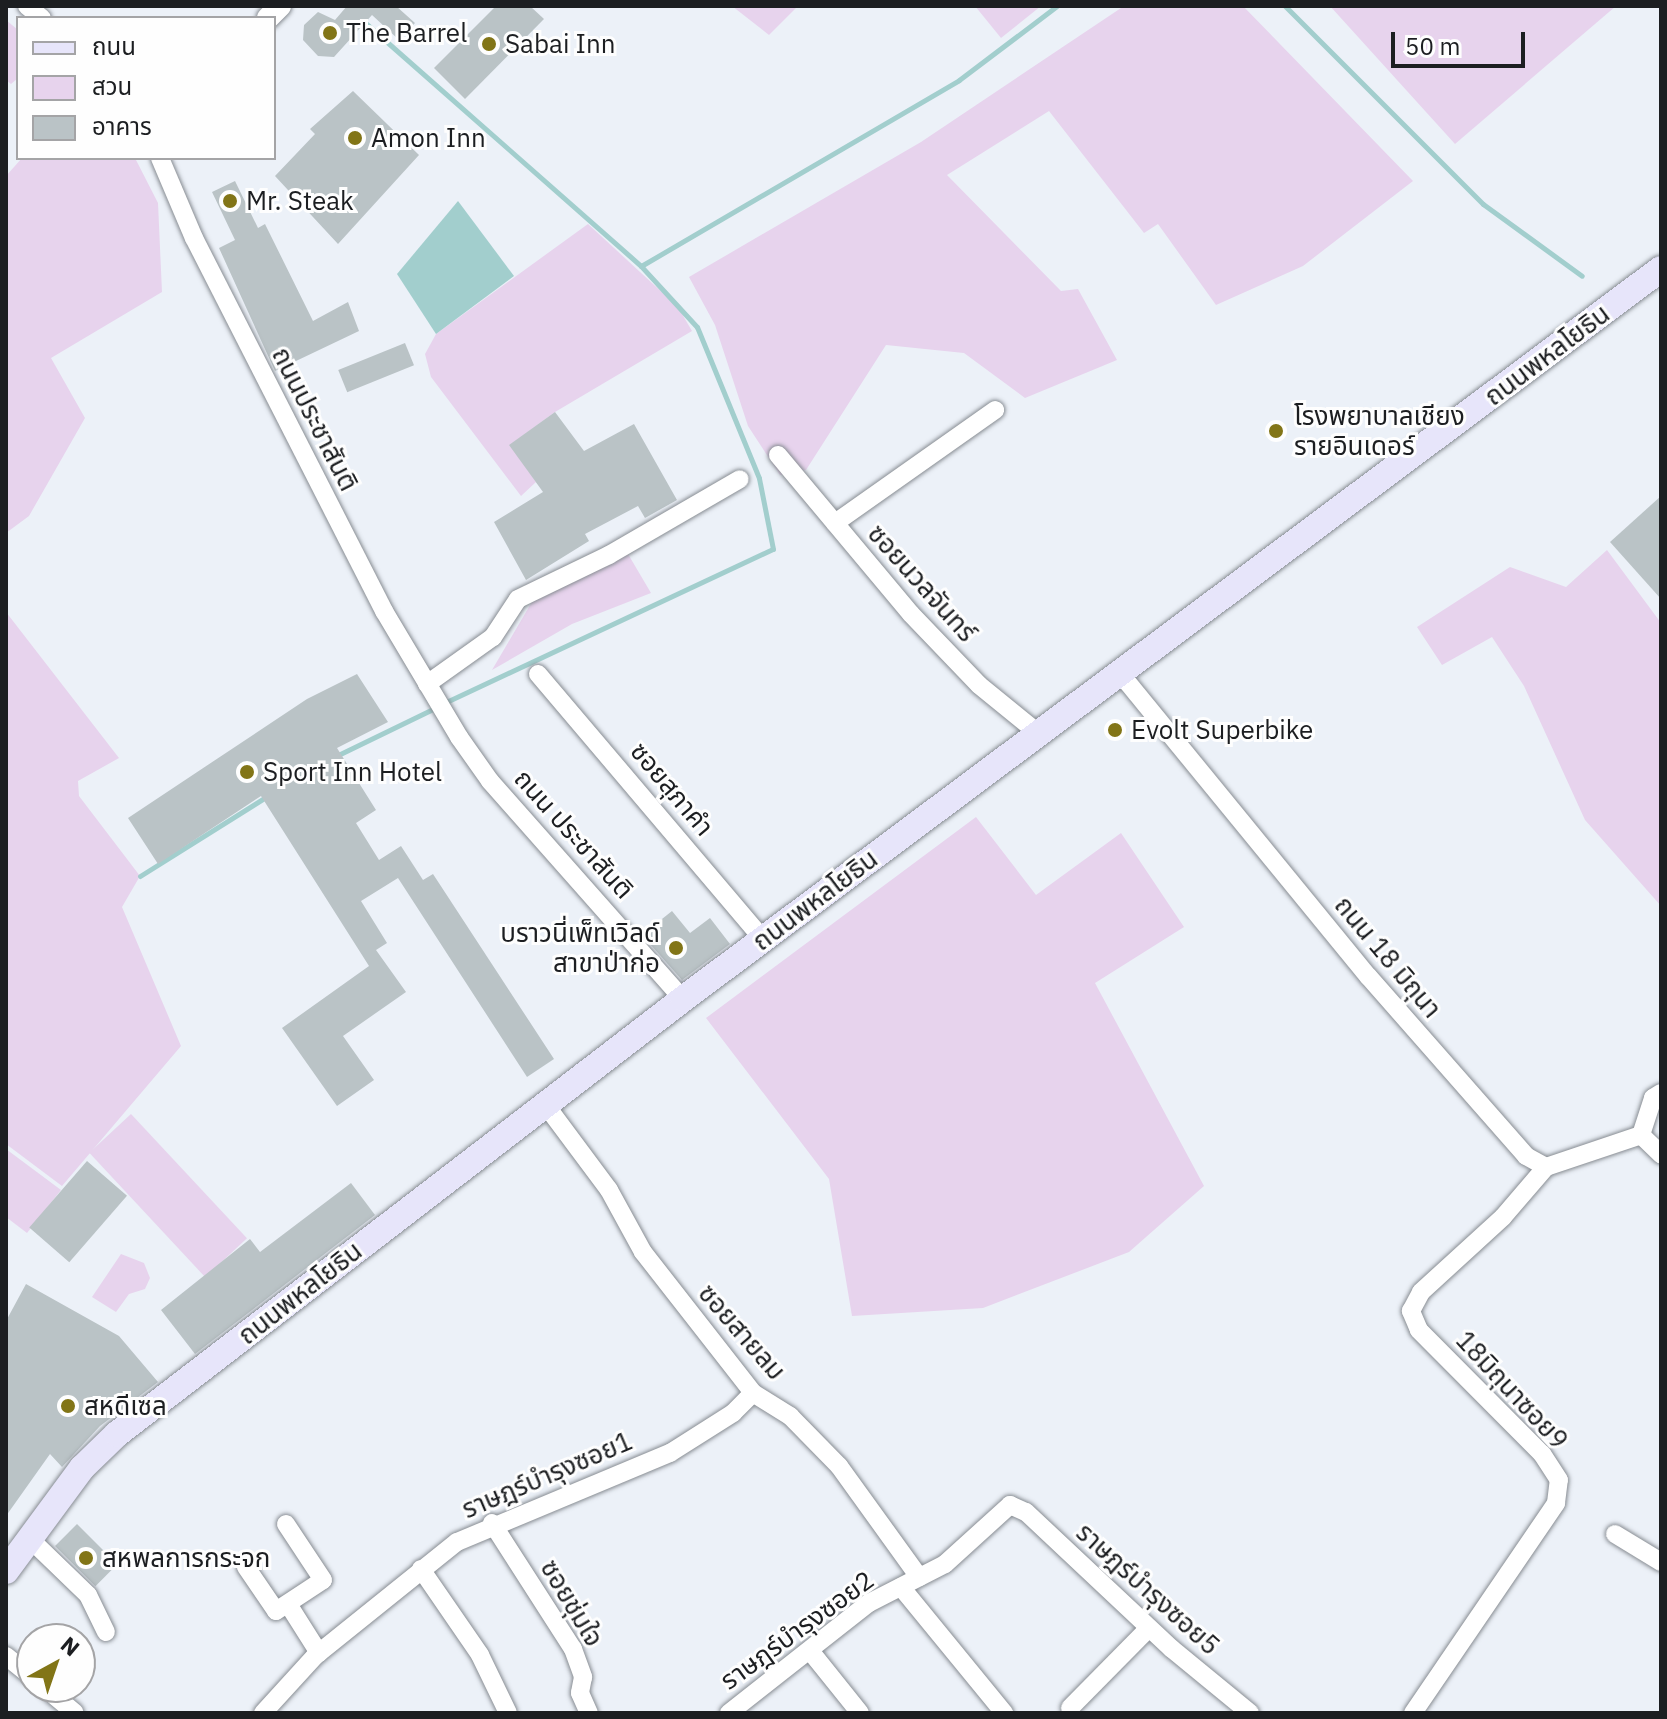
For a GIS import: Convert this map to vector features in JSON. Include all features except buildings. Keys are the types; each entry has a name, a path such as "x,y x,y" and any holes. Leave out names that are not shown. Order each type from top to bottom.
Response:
{"main road":[{"name":"ถนนพหลโยธิน","path":"8,1565 82,1468 117,1434 683,999 1661,269"}],"street":[{"name":"ถนนประชาสันติ","path":"161,160 269,388 384,611 436,698"},
{"path":"835,523 995,410"},
{"name":"ซอยนวลจันทร์","path":"778,455 979,685 1038,733"},
{"path":"436,698 493,637 518,599 609,555 740,479"},
{"name":"ถนน 18 มิถุนา","path":"1119,672 1368,976 1526,1156 1546,1167"},
{"name":"ซอยสุภาคำ","path":"538,674 763,939"},
{"name":"ถนน ประชาสันติ","path":"436,698 490,781 683,999"},
{"path":"1641,1135 1653,1098 1661,1093"},
{"name":"ซอยสายลม","path":"545,1104 609,1190 643,1252 753,1393 790,1416 839,1466 919,1577"},
{"path":"1546,1167 1641,1135"},
{"path":"1641,1135 1661,1154"},
{"name":"18มิถุนาซอย9","path":"1413,1713 1556,1503 1559,1480 1542,1454 1419,1330 1411,1311 1421,1292 1503,1217 1546,1167"},
{"name":"ราษฎร์บำรุงซอย1","path":"263,1713 319,1653 421,1569 492,1523 670,1453 733,1413 753,1393"},
{"name":"ราษฎร์บำรุงซอย2","path":"729,1713 811,1652 869,1603 945,1564 1010,1505"},
{"name":"ราษฎร์บำรุงซอย5","path":"1010,1505 1026,1512 1149,1628 1250,1713"},
{"name":"ซอยชุ่มใจ","path":"492,1523 573,1649 583,1677 580,1693 589,1713"},
{"path":"246,1567 276,1611 323,1580 286,1524"},
{"path":"1615,1534 1661,1562"},
{"path":"29,1538 88,1595 106,1632"},
{"path":"421,1569 480,1655 508,1713"},
{"path":"901,1587 1004,1713"},
{"path":"288,1604 319,1653"},
{"path":"1070,1708 1149,1628"},
{"path":"811,1652 860,1713"}],"green space":[{"path":"732,6 798,6 769,35"},
{"path":"975,6 1041,6 1001,38"},
{"path":"1124,6 1243,6 1413,181 1303,266 1216,305 1158,224 1144,233 1049,111 947,175 1061,291 1078,289 1117,360 1025,398 964,353 886,345 806,470 780,475 748,426 715,325 689,277 921,142"},
{"path":"1330,6 1616,6 1455,144"},
{"path":"6,20 16,28 16,80 11,84 6,80"},
{"path":"20,160 136,160 158,203 162,292 51,358 85,418 29,516 6,533 6,176"},
{"path":"588,224 678,307 692,331 555,412 510,445 536,482 521,496 431,377 425,354 436,334"},
{"path":"1607,550 1661,623 1661,906 1585,820 1524,686 1492,637 1442,665 1417,627 1510,567 1566,587"},
{"path":"628,554 651,593 572,624 492,670 533,600"},
{"path":"6,612 119,758 78,781 79,796 140,876 122,907 181,1046 62,1186 6,1144"},
{"path":"976,817 1036,895 1121,833 1184,927 1095,983 1204,1186 1129,1252 983,1308 852,1316 829,1179 706,1018"},
{"path":"131,1114 247,1238 205,1277 89,1153"},
{"path":"6,1149 61,1190 27,1233 6,1217"},
{"path":"121,1254 144,1263 150,1278 145,1289 129,1294 116,1312 92,1297"}],"shaded area":[{"path":"458,201 514,276 436,334 397,274"}],"waterway":[{"path":"362,20 641,266 959,80 1057,6"},
{"path":"1285,6 1483,204 1582,276"},
{"path":"444,703 773,549 759,478 697,327 641,266"},
{"path":"336,756 435,708"},
{"path":"140,876 269,795"}],"place":[{"name":"The Barrel","path":"330,33"},
{"name":"Sabai Inn","path":"489,44"},
{"name":"Amon Inn","path":"355,138"},
{"name":"Mr. Steak","path":"230,201"},
{"name":"โรงพยาบาลเชียง รายอินเดอร์","path":"1276,431"},
{"name":"Evolt Superbike","path":"1115,730"},
{"name":"Sport Inn Hotel","path":"247,772"},
{"name":"บราวนี่เพ็ทเวิลด์ สาขาป่าก่อ","path":"676,948"},
{"name":"สหดีเซล","path":"68,1406"},
{"name":"สหพลการกระจก","path":"86,1558"}]}
